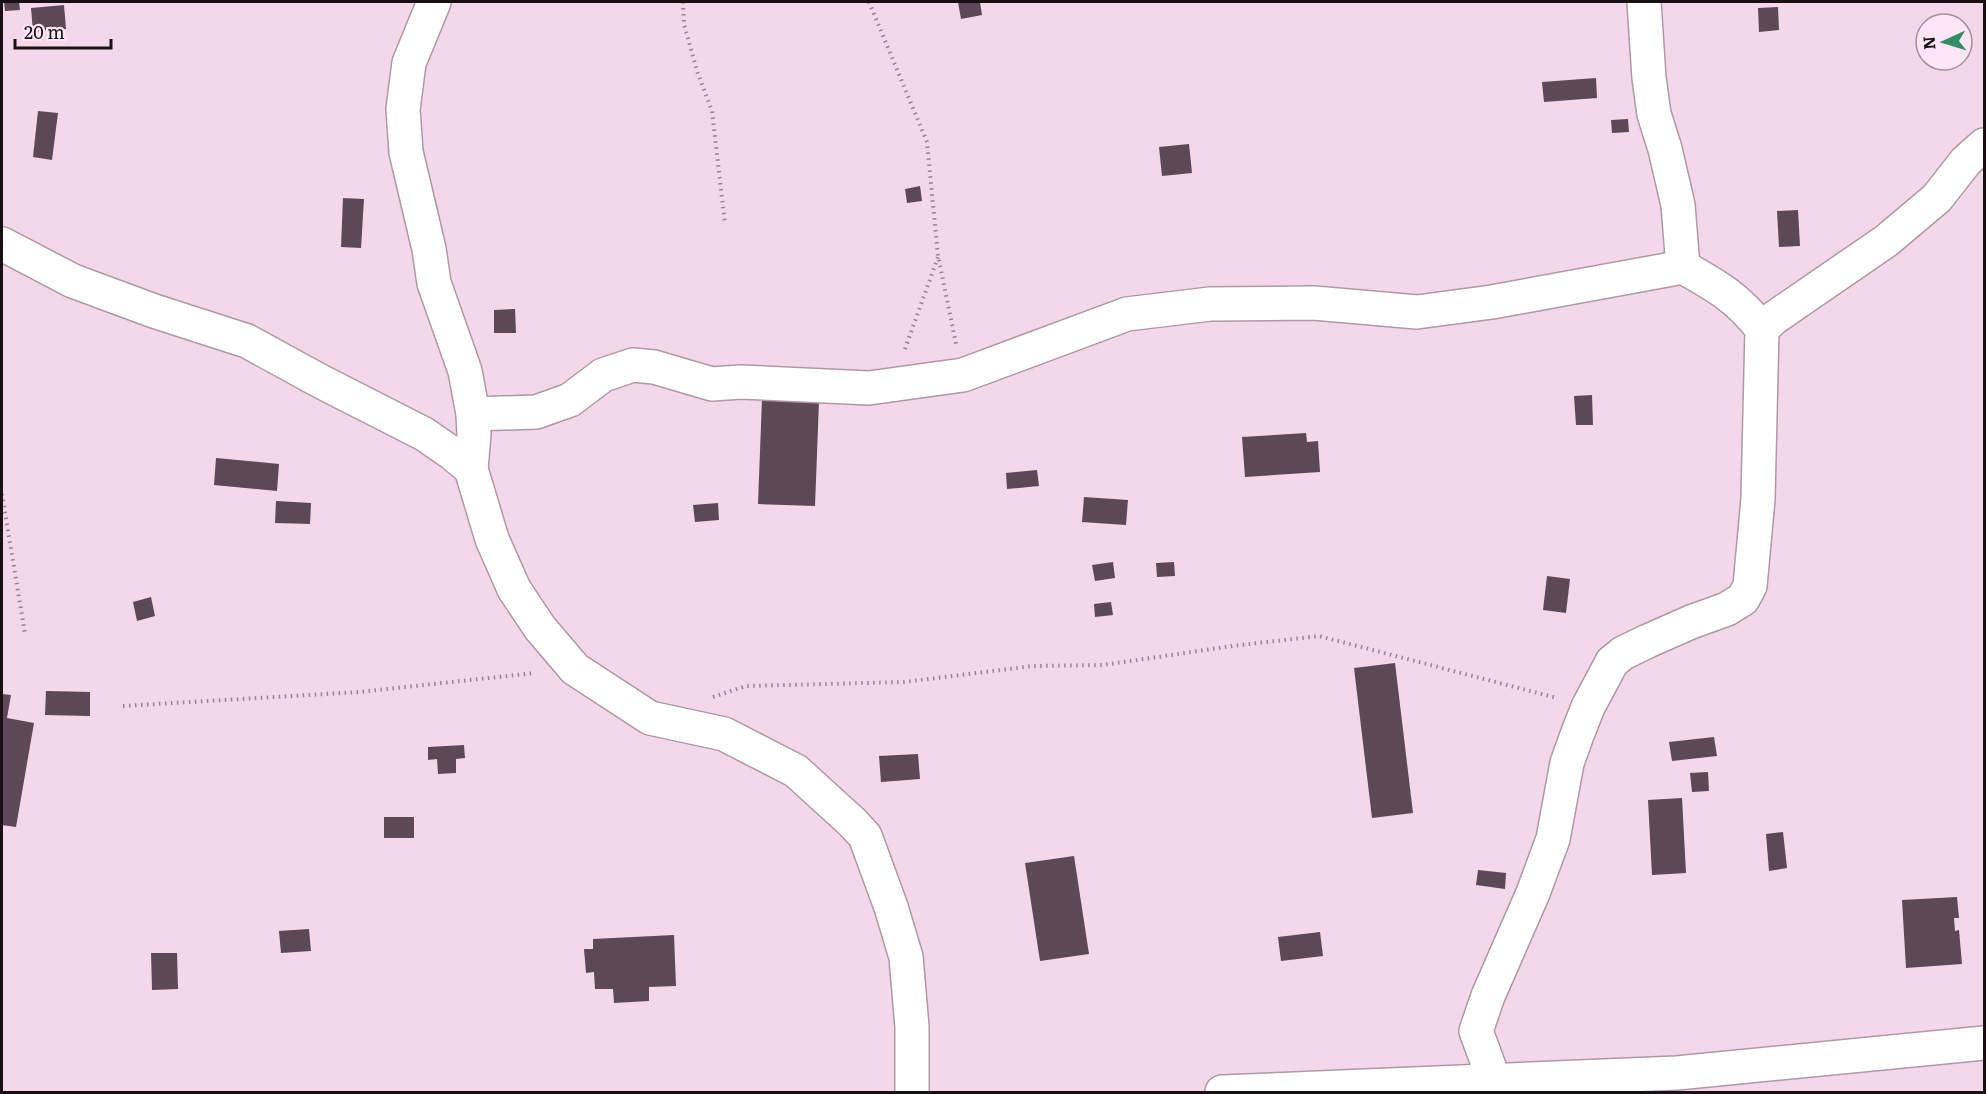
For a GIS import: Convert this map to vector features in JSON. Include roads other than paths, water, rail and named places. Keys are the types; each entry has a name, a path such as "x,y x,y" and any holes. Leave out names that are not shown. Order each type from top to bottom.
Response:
{"street":[{"path":"434,2 409,63 403,109 406,152 429,249 434,283 465,371 473,414 471,469 492,539 514,589 540,628 575,669 650,718 724,734 796,771 865,836 891,907 906,957 912,1027 912,1092"},
{"path":"1644,2 1648,78 1654,114 1678,205 1683,267"},
{"path":"1762,330 1774,318 1886,241 1937,198 1966,161 1984,146"},
{"path":"2,244 73,280 154,311 247,340 320,381 424,434 471,469"},
{"path":"473,414 536,411 570,400 603,375 633,365 654,368 712,384 741,382 868,388 963,375 1127,314 1210,304 1302,303 1417,312 1492,303 1683,267 1724,291 1747,309 1762,330 1758,499 1750,586 1743,598 1727,609 1691,622 1623,653 1612,662 1588,707 1567,763 1553,839 1488,996 1476,1031 1494,1080"},
{"path":"1222,1092 1677,1073 1984,1043"}]}
